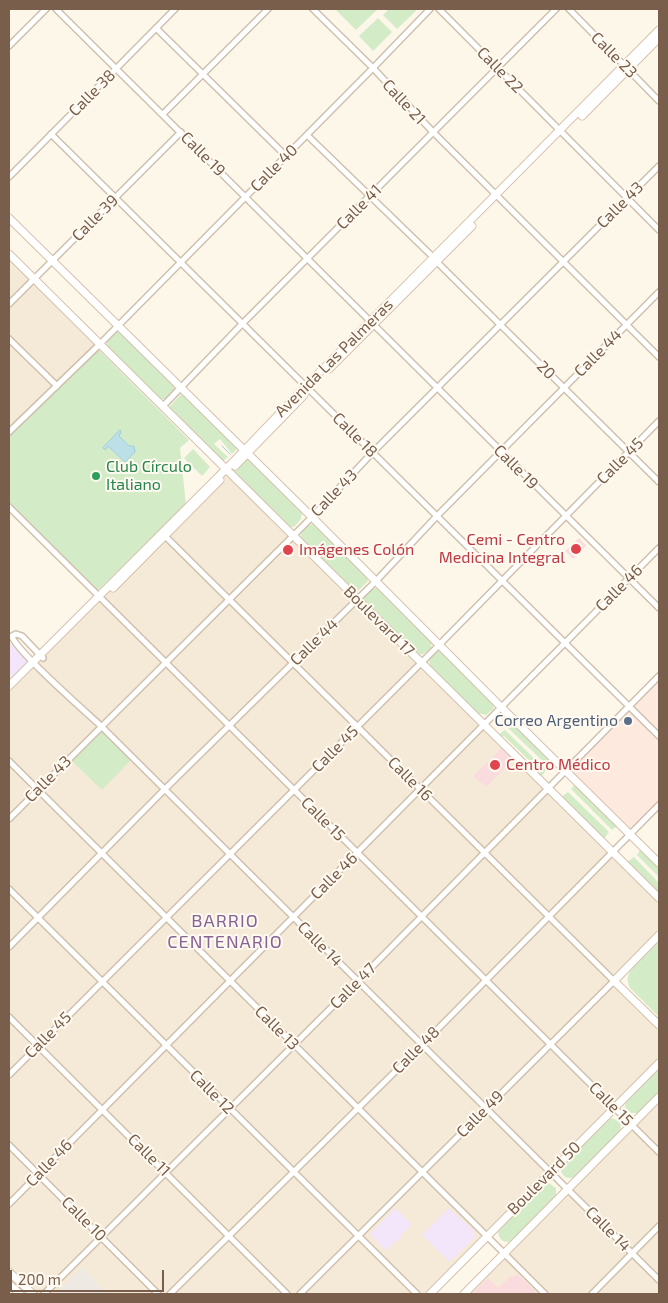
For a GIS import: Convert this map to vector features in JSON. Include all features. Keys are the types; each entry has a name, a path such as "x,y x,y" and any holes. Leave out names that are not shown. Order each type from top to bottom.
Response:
{"main road":[{"name":"Avenida Las Palmeras","path":"627,67 659,30"},
{"name":"Avenida Las Palmeras","path":"9,692 34,664 498,196 627,67 659,38"},
{"name":"Boulevard 17","path":"9,218 116,326 312,516 501,707 659,862"},
{"name":"Boulevard 17","path":"9,254 483,726 659,898"},
{"name":"Avenida Las Palmeras","path":"9,686 34,664"},
{"name":"Calle 49","path":"614,981 659,935"},
{"name":"Calle 16","path":"614,981 659,1026"},
{"name":"Boulevard 50","path":"430,1294 659,1063"},
{"name":"Boulevard 50","path":"464,1294 659,1097"},
{"path":"9,1272 33,1294"},
{"path":"9,1284 20,1294"}],"street":[{"path":"9,46 46,9"},
{"name":"Calle 19","path":"56,9 659,608"},
{"name":"Calle 38","path":"9,177 175,9"},
{"path":"163,114 268,9"},
{"name":"Calle 21","path":"312,9 373,68 433,132 659,357"},
{"name":"Calle 40","path":"100,344 430,9"},
{"name":"Calle 22","path":"439,9 659,230"},
{"name":"Calle 41","path":"163,406 243,323 556,9"},
{"name":"Calle 23","path":"569,9 659,101"},
{"path":"156,28 286,156"},
{"name":"Calle 39","path":"9,304 180,132"},
{"name":"Calle 18","path":"52,134 659,736"},
{"name":"20","path":"306,135 501,324 659,482"},
{"name":"Calle 43","path":"9,819 659,166"},
{"name":"Calle 44","path":"9,947 164,790 376,581 437,516 659,292"},
{"path":"9,339 57,386"},
{"path":"9,432 100,344"},
{"name":"Calle 45","path":"9,1075 440,644 659,421"},
{"path":"9,422 14,427"},
{"name":"Calle 15","path":"9,507 164,663 230,726 659,1152"},
{"name":"Calle 16","path":"163,534 614,981"},
{"name":"Calle 46","path":"9,1204 292,916 659,548"},
{"name":"Calle 14","path":"42,656 22,636 16,634 12,636 13,641 34,664 101,726 659,1280"},
{"name":"Calle 47","path":"44,1294 567,771 659,676"},
{"name":"Calle 13","path":"9,761 545,1294"},
{"name":"Calle 48","path":"170,1294 423,1044 659,805"},
{"name":"Calle 12","path":"9,889 417,1294"},
{"name":"Calle 49","path":"300,1294 614,981"},
{"name":"Calle 11","path":"9,1017 287,1294"},
{"name":"Calle 10","path":"9,1145 158,1294"},
{"path":"592,1294 659,1226"}],"shaded area":[{"path":"9,248 102,342 9,432"},
{"path":"229,471 659,898 659,935 614,981 659,1025 659,1063 430,1294 33,1294 9,1272 9,692"},
{"name":"Cemi - Centro Medicina Integral","path":"579,538 586,546 573,559 565,551"},
{"name":"Imágenes Colón","path":"292,542 296,547 285,558 281,553"},
{"path":"9,642 28,661 9,681"},
{"path":"659,677 659,805 630,834 567,771"},
{"name":"Centro Médico","path":"503,747 514,758 486,787 473,776"},
{"path":"659,1097 659,1294 464,1294"},
{"path":"395,1208 412,1224 400,1236 398,1241 386,1251 370,1234"},
{"path":"449,1208 475,1232 473,1234 476,1236 450,1262 422,1235"},
{"path":"81,1267 108,1294 56,1294"},
{"path":"517,1274 538,1294 472,1294 488,1278 498,1288 511,1276 514,1277"}],"green space":[{"path":"335,9 378,9 356,30"},
{"path":"389,9 415,9 416,11 397,29 383,15"},
{"path":"378,18 392,32 373,51 359,36"},
{"path":"116,332 120,332 174,385 174,391 166,399 159,399 108,347 107,342"},
{"name":"Club Círculo Italiano","path":"96,347 189,440 180,448 186,505 97,591 9,504 9,437"},
{"path":"180,395 185,395 238,448 232,454 220,439 214,444 228,457 223,461 170,410 170,406"},
{"path":"193,449 210,467 202,476 184,458"},
{"path":"246,459 302,513 301,519 294,527 289,527 235,474 235,469"},
{"path":"314,524 366,576 368,581 358,591 351,589 300,537 309,525"},
{"path":"376,588 432,641 431,648 419,655 363,601 367,592"},
{"path":"437,651 443,652 495,702 493,709 486,715 478,713 430,667 429,660"},
{"path":"512,722 555,764 549,767 508,728"},
{"path":"505,730 546,770 542,776 538,773 541,772 504,736 500,737 498,735"},
{"path":"99,733 103,733 131,760 102,790 71,760"},
{"path":"576,783 619,825 612,830 571,789"},
{"path":"568,792 609,832 604,839 561,797"},
{"path":"641,848 659,866 659,877 637,855"},
{"path":"634,857 659,883 659,895 627,862"},
{"path":"659,942 659,1017 630,988 628,976 633,967"},
{"path":"659,1066 659,1094 640,1113 631,1113 625,1107 626,1099"},
{"path":"609,1118 619,1122 621,1125 620,1131 577,1177 570,1178 562,1174 562,1164"},
{"path":"547,1182 556,1188 556,1197 512,1241 506,1242 502,1240 498,1230"}],"water":[{"path":"120,430 119,436 129,446 134,446 135,452 125,462 108,446 105,450 103,448"}],"waterway":[{"path":"222,446 230,454"}],"place":[{"name":"Club Círculo Italiano","path":"96,476"},
{"name":"Cemi - Centro Medicina Integral","path":"576,549"},
{"name":"Imágenes Colón","path":"288,550"},
{"name":"Correo Argentino","path":"628,721"},
{"name":"Centro Médico","path":"495,765"}],"district":[{"name":"BARRIO CENTENARIO","path":"225,931"}]}
